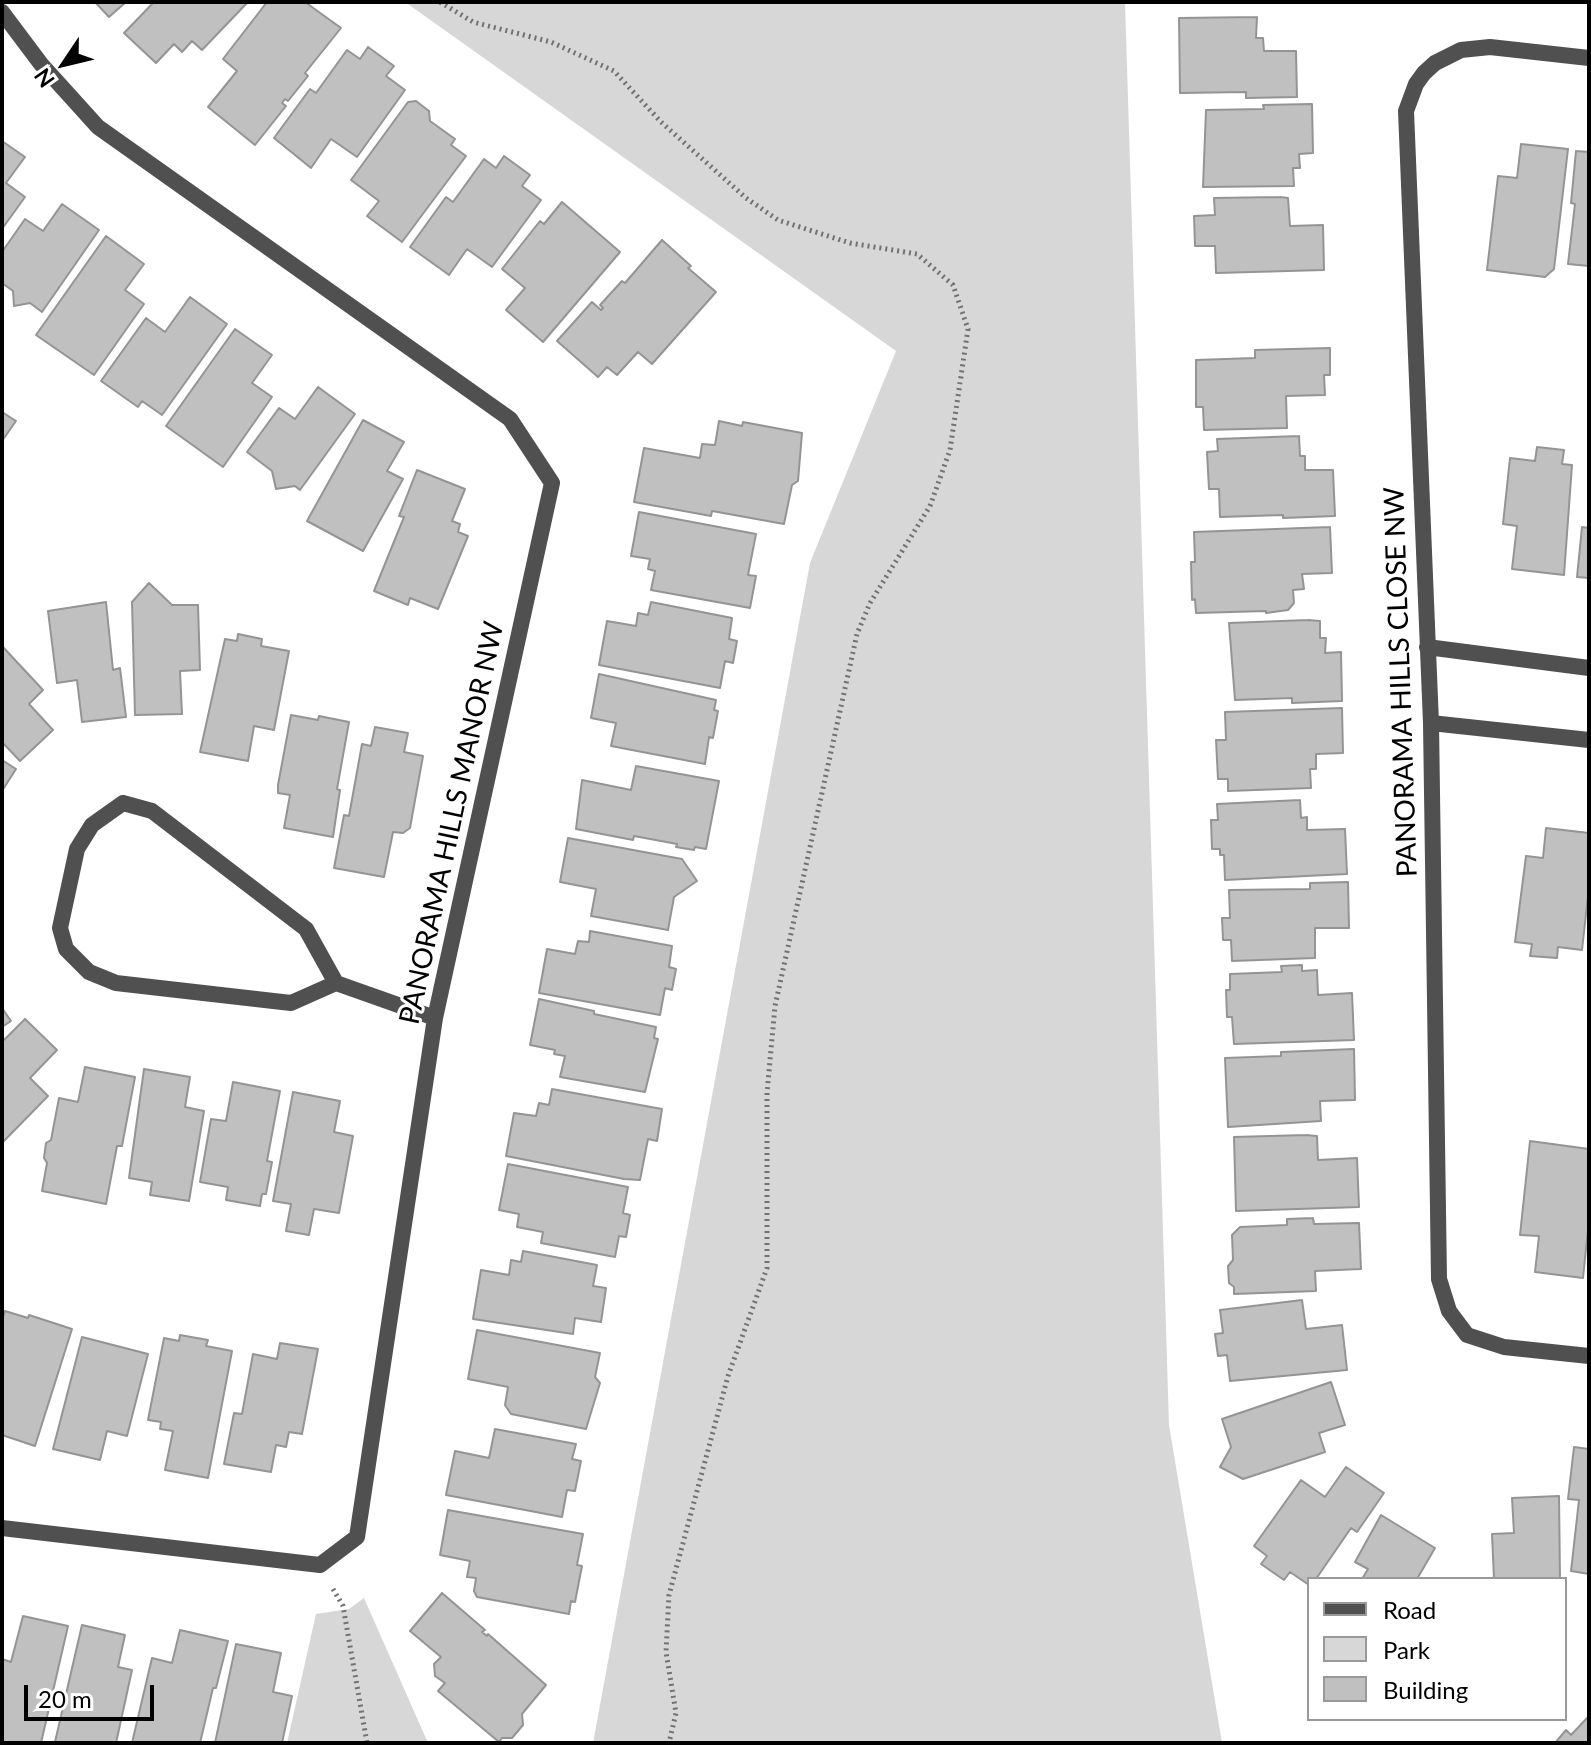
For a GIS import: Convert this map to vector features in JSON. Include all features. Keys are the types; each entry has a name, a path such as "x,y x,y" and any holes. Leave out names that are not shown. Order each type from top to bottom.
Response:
{"street":[{"name":"PANORAMA HILLS MANOR NW","path":"2,12 41,64 98,127 510,419 552,483 435,1018 357,1537 320,1565"},
{"name":"PANORAMA HILLS CLOSE NW","path":"1589,58 1490,47 1461,50 1435,63 1424,73 1406,111 1431,723 1439,1279 1449,1311 1467,1335 1504,1347 1589,1356"},
{"path":"1427,647 1589,668"},
{"path":"1431,723 1589,740"},
{"path":"336,983 291,1003 116,983 89,972 66,949 60,928 77,849 92,825 123,803 152,811 306,929 336,983 435,1018"},
{"path":"2,1528 320,1565"}],"path":[{"path":"440,2 473,22 551,42 614,71 661,122 746,198 778,220 850,243 917,254 953,285 968,329 950,450 930,506 870,603 857,634 775,1006 767,1093 767,1268 728,1376 669,1595 666,1652 676,1713 669,1743"},
{"path":"320,1565 343,1606 367,1743"}],"green space":[{"path":"405,2 1125,2 1169,1425 1222,1743 593,1743 810,563 896,351"},
{"path":"364,1598 428,1743 287,1743 316,1614 349,1609"}],"building":[{"path":"95,2 126,2 109,17"},
{"path":"154,2 248,2 202,50 192,41 182,52 174,44 156,63 124,33"},
{"path":"267,2 305,2 341,28 305,73 308,76 288,101 285,99 282,103 286,106 255,145 208,107 237,71 223,59"},
{"path":"1257,17 1256,38 1263,38 1264,51 1296,51 1297,97 1246,98 1246,92 1180,93 1179,18"},
{"path":"368,47 394,66 386,76 405,90 357,157 331,139 311,168 274,138 310,89 316,93 347,50 360,59"},
{"path":"416,101 429,111 430,121 455,139 451,145 466,156 402,242 367,216 379,201 351,180 408,102"},
{"path":"1312,104 1313,153 1299,154 1300,168 1293,168 1294,186 1203,187 1206,110"},
{"path":"2,141 25,157 6,183 25,197 2,229"},
{"path":"1521,144 1568,149 1554,269 1545,277 1487,270 1498,176 1517,178"},
{"path":"1576,151 1589,152 1589,266 1568,264 1575,204 1571,203"},
{"path":"504,156 530,175 522,186 541,200 492,267 467,249 449,275 410,247 446,197 453,202 484,159 496,168"},
{"path":"1214,198 1288,198 1290,226 1323,225 1324,270 1216,273 1215,246 1195,246 1194,216 1215,215"},
{"path":"562,202 620,252 543,342 506,310 525,288 502,269 540,221 544,224"},
{"path":"62,204 99,230 42,312 30,303 14,306 13,291 2,283 2,252 25,219 43,231"},
{"path":"106,236 144,264 125,290 144,304 94,375 36,335"},
{"path":"662,240 716,292 652,364 638,352 617,375 607,367 598,377 557,341 592,302 601,310 600,305 622,281 625,283"},
{"path":"190,297 227,324 162,415 142,401 138,407 101,381 146,318 165,332"},
{"path":"235,329 272,355 252,383 272,397 223,467 166,426"},
{"path":"1330,348 1330,375 1324,375 1325,395 1286,396 1287,428 1204,430 1203,407 1196,407 1196,360 1255,358 1255,350"},
{"path":"318,387 355,414 300,490 295,486 276,489 272,471 247,452 279,408 295,419"},
{"path":"2,412 16,421 2,441"},
{"path":"363,420 404,442 387,471 403,479 363,551 307,521"},
{"path":"719,421 742,426 743,422 802,433 798,481 792,485 784,524 712,511 711,516 634,502 644,448 700,458 702,444 715,445"},
{"path":"1299,436 1300,456 1305,456 1305,470 1333,470 1335,516 1220,517 1219,489 1209,489 1207,452 1218,451 1217,439"},
{"path":"1537,447 1564,450 1562,464 1572,465 1564,575 1512,569 1517,526 1503,524 1510,458 1535,461"},
{"path":"417,470 465,489 452,521 460,524 458,532 468,536 438,609 410,598 408,605 374,591 404,517 399,516"},
{"path":"639,512 756,534 748,575 756,576 750,608 651,590 655,571 648,569 650,559 631,556"},
{"path":"1330,527 1332,573 1302,574 1304,589 1293,590 1294,603 1288,610 1196,613 1195,599 1192,600 1191,562 1195,562 1194,532"},
{"path":"1582,527 1589,528 1589,578 1577,577"},
{"path":"149,583 172,605 198,605 200,670 180,671 182,714 135,715 132,602"},
{"path":"106,602 113,670 120,668 126,717 82,722 77,680 57,683 48,611"},
{"path":"651,602 732,618 729,639 737,641 733,663 725,661 720,688 599,665 607,621 636,626 638,613 648,615"},
{"path":"1320,621 1320,638 1326,638 1325,653 1341,652 1342,701 1292,703 1292,698 1235,700 1229,623"},
{"path":"238,634 262,639 261,646 289,651 274,730 254,726 248,761 200,752 225,639 237,641"},
{"path":"2,646 43,690 29,704 53,730 20,761 2,742"},
{"path":"599,674 716,700 714,710 718,711 713,738 709,737 705,764 611,746 616,723 591,718"},
{"path":"1342,708 1343,753 1316,754 1316,769 1310,769 1311,788 1228,791 1228,779 1218,779 1216,740 1226,740 1225,712"},
{"path":"291,715 349,722 337,789 340,790 333,837 284,828 290,795 278,793 278,785"},
{"path":"375,727 408,733 404,752 423,756 410,828 403,833 393,832 384,877 334,868 344,815 349,816 362,744 371,746"},
{"path":"2,760 16,769 2,791"},
{"path":"636,766 719,781 706,849 695,847 694,850 634,836 633,840 576,829 582,780 631,790"},
{"path":"1300,800 1301,818 1307,817 1307,830 1345,829 1347,874 1225,880 1224,855 1220,855 1220,849 1212,849 1211,820 1218,820 1217,804"},
{"path":"1546,828 1589,833 1589,887 1582,950 1558,947 1557,958 1530,956 1532,944 1515,942 1526,856 1543,858"},
{"path":"568,838 682,859 697,881 674,897 668,930 591,916 596,889 560,882"},
{"path":"1348,882 1349,928 1315,928 1315,958 1232,961 1231,940 1223,940 1222,918 1230,918 1229,890 1310,889 1310,883"},
{"path":"590,931 672,946 669,967 676,969 672,990 665,988 660,1015 539,993 547,949 575,954 578,941 589,942"},
{"path":"1302,965 1302,971 1317,970 1318,995 1352,993 1354,1040 1234,1044 1232,1017 1227,1017 1226,990 1230,990 1230,974 1282,972 1281,966"},
{"path":"539,999 656,1027 654,1038 658,1039 645,1092 560,1077 565,1056 554,1054 555,1050 530,1045"},
{"path":"2,1008 11,1021 2,1027"},
{"path":"25,1019 57,1050 30,1078 48,1096 2,1143 2,1042"},
{"path":"1354,1049 1355,1100 1320,1101 1321,1121 1228,1127 1225,1058"},
{"path":"85,1067 135,1077 122,1146 117,1146 106,1204 42,1191 47,1163 44,1158 46,1143 51,1140 59,1098 78,1102"},
{"path":"144,1069 190,1077 185,1107 204,1111 189,1201 150,1195 152,1182 129,1178"},
{"path":"233,1082 280,1091 267,1161 272,1162 266,1194 262,1194 260,1206 226,1200 228,1187 200,1182 211,1119 226,1121"},
{"path":"552,1089 662,1109 657,1141 648,1139 640,1180 506,1156 514,1113 536,1116 539,1103 549,1105"},
{"path":"293,1092 340,1101 334,1132 353,1136 339,1213 314,1209 309,1235 286,1231 291,1204 273,1201"},
{"path":"1317,1136 1318,1160 1357,1158 1359,1207 1236,1211 1234,1137"},
{"path":"1530,1141 1589,1149 1589,1220 1583,1278 1535,1272 1539,1236 1520,1235"},
{"path":"508,1164 628,1187 623,1213 630,1215 626,1237 619,1236 615,1257 541,1243 543,1232 517,1227 519,1214 499,1210"},
{"path":"1313,1218 1314,1224 1359,1223 1361,1269 1315,1271 1316,1291 1234,1294 1234,1287 1229,1283 1228,1266 1233,1260 1232,1235 1240,1227 1287,1225 1287,1219"},
{"path":"523,1251 597,1265 593,1286 606,1288 601,1322 575,1318 573,1334 473,1319 481,1270 509,1275 511,1260 521,1262"},
{"path":"1302,1300 1306,1329 1342,1325 1347,1370 1230,1381 1227,1355 1218,1356 1215,1334 1223,1333 1220,1310"},
{"path":"5,1311 72,1329 35,1446 2,1435 2,1320"},
{"path":"477,1330 600,1353 595,1377 600,1383 586,1429 511,1414 505,1405 508,1387 468,1379"},
{"path":"180,1335 208,1340 206,1346 232,1351 208,1478 165,1470 173,1431 160,1429 161,1422 148,1420 164,1338 179,1341"},
{"path":"82,1337 148,1354 127,1436 107,1431 100,1460 53,1449"},
{"path":"280,1343 318,1349 302,1434 289,1432 286,1447 276,1445 271,1472 224,1464 234,1413 242,1414 253,1354 277,1359"},
{"path":"1331,1382 1345,1425 1319,1433 1325,1452 1243,1479 1220,1467 1231,1447 1222,1419"},
{"path":"495,1429 576,1444 572,1459 581,1461 575,1491 567,1490 562,1517 446,1495 455,1451 489,1458"},
{"path":"1574,1447 1589,1449 1589,1574 1571,1571 1579,1500 1568,1499"},
{"path":"1346,1467 1384,1493 1357,1532 1351,1528 1317,1577 1307,1577 1307,1584 1290,1572 1284,1580 1261,1564 1267,1556 1254,1546 1301,1480 1325,1497"},
{"path":"1559,1496 1560,1577 1494,1577 1492,1534 1514,1533 1512,1498"},
{"path":"448,1510 583,1534 577,1565 582,1566 575,1602 571,1601 569,1614 477,1597 474,1591 476,1578 467,1577 470,1561 440,1555"},
{"path":"1381,1515 1435,1548 1418,1577 1363,1577 1368,1569 1355,1562"},
{"path":"442,1593 485,1630 482,1632 546,1685 522,1714 523,1725 512,1738 502,1738 499,1742 438,1691 445,1683 435,1676 434,1664 441,1657 410,1631"},
{"path":"23,1616 68,1626 41,1743 2,1743 2,1659 11,1662"},
{"path":"82,1625 125,1635 118,1667 132,1670 116,1743 55,1742"},
{"path":"180,1630 228,1641 200,1743 132,1743 152,1658 172,1663"},
{"path":"236,1644 281,1653 273,1692 292,1696 282,1743 215,1743"},
{"path":"1589,1716 1589,1743 1555,1743 1566,1730 1571,1735"}]}
